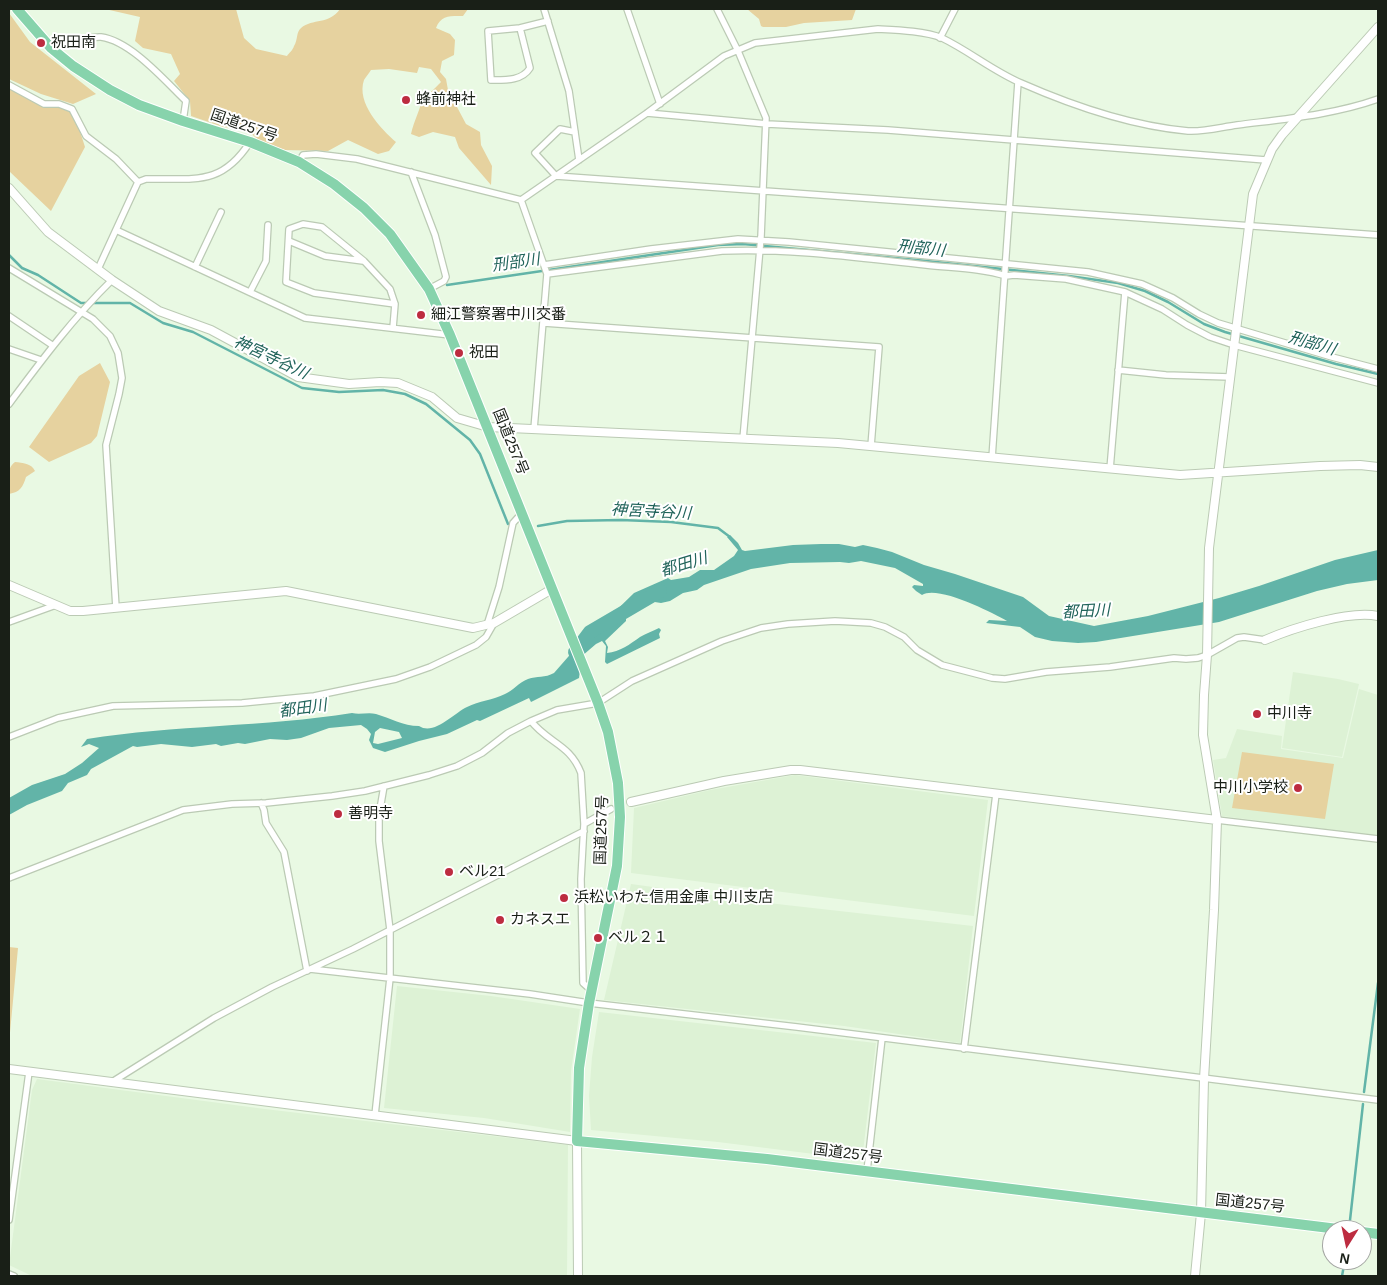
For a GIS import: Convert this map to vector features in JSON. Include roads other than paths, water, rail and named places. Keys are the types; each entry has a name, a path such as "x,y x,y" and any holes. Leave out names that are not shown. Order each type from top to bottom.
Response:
{"highway":[{"name":"国道257号","path":"18,9 51,48 73,66 110,90 139,105 250,142 299,162 334,184 364,208 390,234 429,289 488,426 597,701 608,732 618,782 620,817 617,866 589,1003 579,1068 577,1141 767,1159 1200,1214 1322,1227"}],"street":[{"path":"544,9 569,91 579,160"},
{"path":"627,9 660,104"},
{"path":"717,9 738,51 766,118 760,246 743,439"},
{"path":"940,38 955,9"},
{"path":"520,28 530,68 526,74 510,80 491,80 488,31 520,28 548,21"},
{"path":"1195,1276 1200,1214 1204,1079 1214,910 1217,820 1203,735 1204,694 1208,655 1209,548 1220,472 1253,194 1266,160 1282,135 1378,27"},
{"path":"299,162 303,156 316,154 357,160 521,200 660,104 724,56 755,43 878,29 898,30 940,38 1018,82 1087,109 1166,128 1190,131 1298,118 1357,106 1378,99"},
{"path":"51,48 92,38 101,38 133,51 186,101 183,121"},
{"path":"992,458 1018,82"},
{"path":"9,85 44,104 59,104 72,109 86,136 116,159 138,182"},
{"path":"647,113 766,124 888,130 1266,160"},
{"path":"574,132 560,129 535,153 556,176 1378,235"},
{"path":"98,269 138,182 146,179 202,178 212,176 234,164 250,142"},
{"path":"411,172 435,235 446,277 444,281 429,289"},
{"path":"9,188 48,232 112,280 159,311 211,330 298,377 349,384 398,383 432,397 457,418 488,426 871,446 1180,475 1320,466 1360,465 1378,467"},
{"path":"521,200 546,270 544,323 534,429"},
{"path":"195,267 221,212"},
{"path":"393,328 395,304 390,289 364,261 322,227 303,224 289,229 286,282 314,293 395,304"},
{"path":"250,292 266,261 268,225"},
{"path":"116,230 305,318 450,335"},
{"path":"289,241 324,256 364,261"},
{"path":"546,270 712,241 1006,270 1014,275 1066,279 1125,292 1162,309 1187,325 1210,336 1378,383"},
{"path":"546,270 760,246 900,262 1006,270 1088,272 1142,284 1173,298 1199,314 1236,330 1378,369"},
{"path":"9,268 93,319 110,336 118,353 122,378 120,394 106,445 116,608"},
{"path":"10,401 80,312 112,280"},
{"path":"1110,469 1125,292"},
{"path":"9,316 52,346"},
{"path":"544,323 879,347 871,446"},
{"path":"9,349 41,360"},
{"path":"1118,370 1166,375 1230,377"},
{"path":"9,737 58,718 113,706 242,703 314,696 396,679 430,667 476,645 486,637 491,624 513,524 522,513"},
{"path":"9,585 70,611 286,591 473,628 491,624 552,588"},
{"path":"9,622 56,605"},
{"path":"9,878 183,810 332,796 430,775 457,766 482,752 508,733 531,721 557,710 597,701 632,681 722,641 761,628 813,622 863,622 885,627 904,637 917,650 942,666 992,678 1005,679 1046,672 1129,665 1174,658 1186,659 1208,655 1237,638 1265,640 1345,616 1359,614 1378,616"},
{"path":"531,721 538,730 574,757 581,773 584,824 582,879 583,982 592,991"},
{"path":"632,802 724,781 791,770 1378,839"},
{"path":"375,1115 390,978 390,930 379,841 379,815 384,786"},
{"path":"964,1049 996,794"},
{"path":"261,803 266,823 284,852 309,970"},
{"path":"584,824 611,809"},
{"path":"111,1083 214,1018 584,831"},
{"path":"309,970 530,994 589,1003 1378,1100"},
{"path":"867,1171 882,1038"},
{"path":"9,1068 111,1083 577,1141 578,1276"},
{"path":"9,1220 29,1072"},
{"path":"9,1274 14,1276"}],"water":[{"path":"730,535 742,550 745,551 793,545 821,544 839,544 855,547 863,545 877,548 1023,597 1049,616 1094,626 1148,616 1219,598 1335,560 1378,550 1378,580 1347,584 1317,591 1219,622 1096,642 1078,643 1052,641 1035,637 1020,627 986,623 989,620 1007,621 952,596 930,593 922,595 912,587 914,585 923,586 923,584 895,568 861,561 849,563 790,563 751,569 704,585 697,590 683,593 670,601 661,603 642,600 626,617 626,621 605,641 608,647 607,653 621,649 659,628 661,630 660,638 607,664 605,662 606,646 602,641 582,656 579,678 531,702 529,698 447,734 385,752 373,748 369,740 371,734 361,725 329,728 301,738 287,740 270,739 245,744 238,743 221,746 216,744 192,747 161,744 133,746 91,769 87,775 68,783 62,791 27,805 9,815 9,798 32,785 65,774 82,763 99,748 89,744 81,747 87,739 153,731 319,718 352,713 376,714 402,723 425,728 437,726 467,707 511,691 525,680 554,673 582,641 592,634 634,593 668,578 671,580 689,577 700,570 714,570 734,556 738,550 727,537","holes":["380,728 399,732 402,738 378,744 373,743 375,732"]}],"waterway":[{"name":"刑部川","path":"447,285 718,245 743,244 917,260 1118,283 1145,291 1168,302 1204,324 1225,332 1378,374"},
{"name":"神宮寺谷川","path":"9,255 22,268 38,275 81,303 87,303"},
{"name":"神宮寺谷川","path":"93,303 130,303 163,323 193,332 302,388 339,392 383,390 405,394 426,404 470,440 480,454 508,524"},
{"name":"神宮寺谷川","path":"538,526 567,521 621,520 671,522 718,528 730,537"},
{"name":"都田川","path":"575,652 590,632 660,591"},
{"path":"1364,1092 1378,983"},
{"path":"1350,1220 1363,1104"},
{"path":"1342,1276 1343,1270"}],"place":[{"name":"祝田南","path":"41,43"},
{"name":"蜂前神社","path":"406,100"},
{"name":"細江警察署中川交番","path":"421,315"},
{"name":"祝田","path":"459,353"},
{"name":"中川寺","path":"1257,714"},
{"name":"中川小学校","path":"1298,788"},
{"name":"善明寺","path":"338,814"},
{"name":"ベル21","path":"449,872"},
{"name":"浜松いわた信用金庫 中川支店","path":"564,898"},
{"name":"カネスエ","path":"500,920"},
{"name":"ベル２１","path":"598,938"}]}
